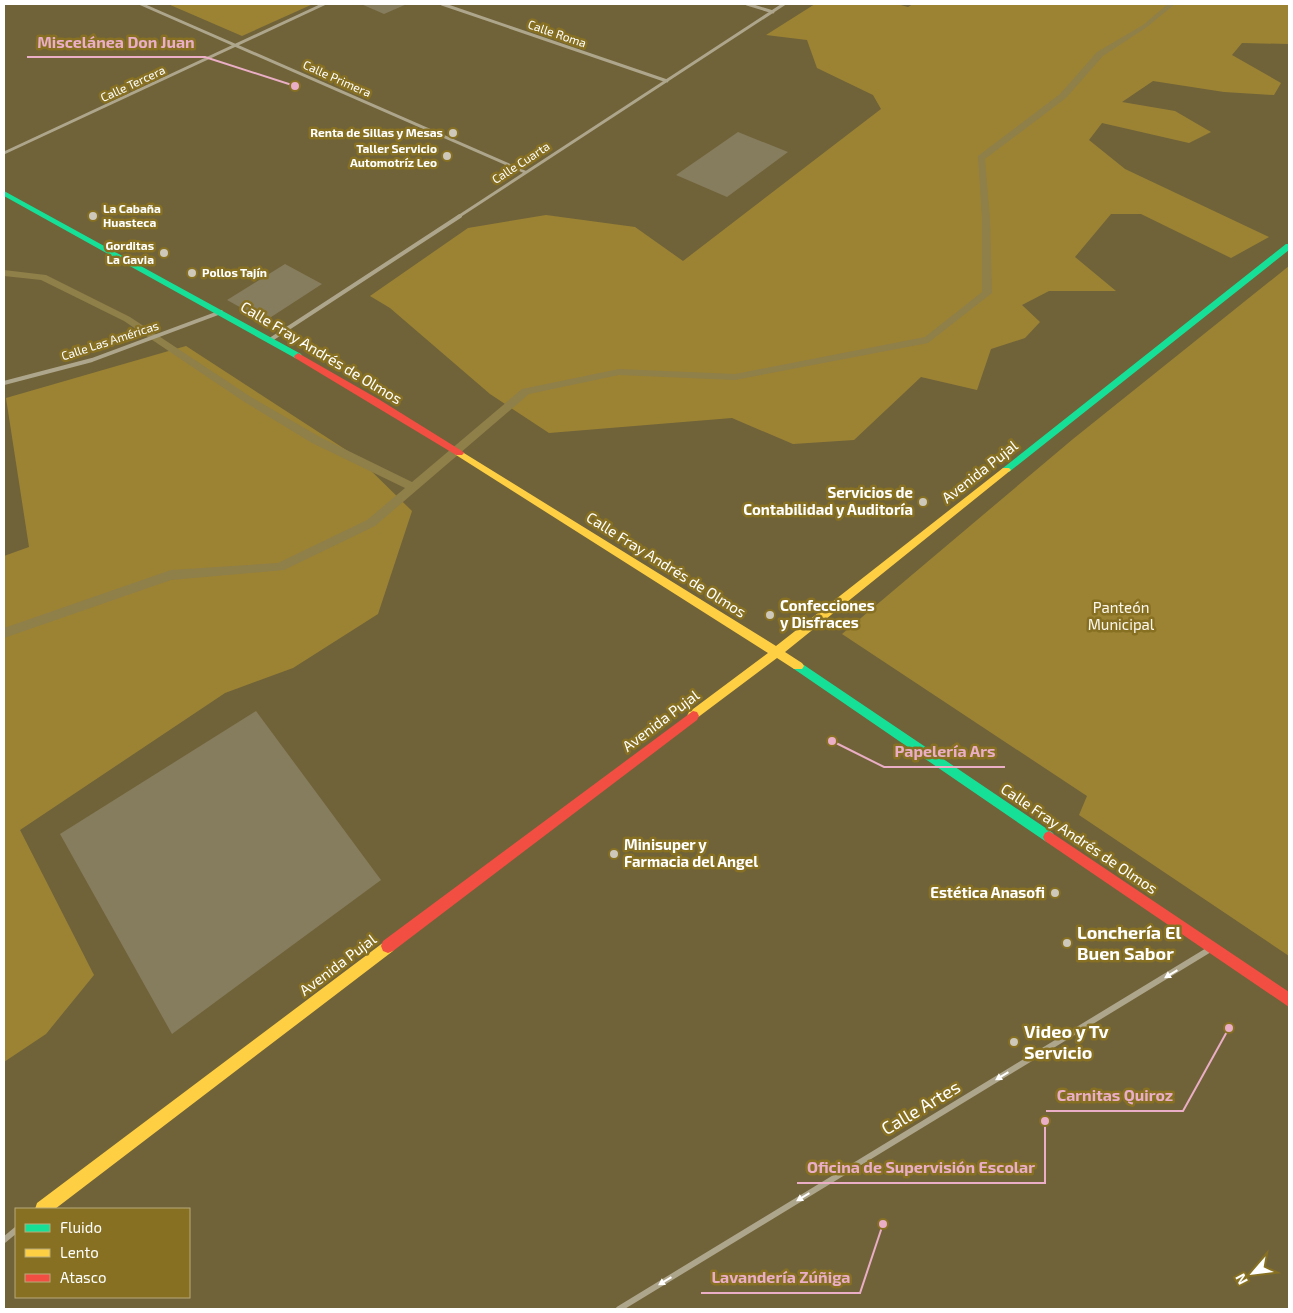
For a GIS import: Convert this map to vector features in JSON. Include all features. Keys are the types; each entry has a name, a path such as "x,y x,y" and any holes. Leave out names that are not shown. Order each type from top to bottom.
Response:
{"street":[{"name":"Calle Primera","path":"141,4 525,172"},
{"name":"Calle Tercera","path":"4,153 324,4"},
{"name":"Calle Roma","path":"442,4 667,80"},
{"path":"747,4 773,12"},
{"name":"Calle Cuarta","path":"270,340 784,4"},
{"name":"Calle Fray Andrés de Olmos","path":"4,193 221,312 377,402 778,652 1289,1000"},
{"name":"Avenida Pujal","path":"44,1208 778,652 1289,246"},
{"name":"Calle Las Américas","path":"4,383 92,360 221,312"},
{"name":"Calle Artes","path":"619,1309 1212,948"},
{"path":"4,1240 15,1231"}],"green space":[{"path":"168,4 313,4 242,36"},
{"path":"815,4 897,4 908,7 913,4 1289,4 1289,44 1242,43 1232,55 1281,83 1274,95 1224,92 1153,81 1122,102 1175,111 1211,132 1189,143 1102,123 1089,140 1125,169 1269,237 1231,258 1141,214 1111,214 1075,257 1116,291 1049,291 1022,305 1040,322 1025,338 991,349 977,390 921,377 854,440 793,444 732,418 549,433 490,394 390,308 370,296 468,228 546,215 635,227 683,261 881,109 873,95 817,68 807,40 766,35"},
{"name":"Panteón Municipal","path":"1289,266 1289,956 1079,815 1087,796 842,634 1073,439"},
{"path":"186,346 357,457 412,511 378,614 293,668 225,693 20,830 94,975 46,1034 4,1062 4,556 29,547 6,398"}],"building":[{"path":"361,4 407,4 384,14"},
{"path":"738,132 788,152 727,197 676,175"},
{"path":"285,264 322,284 265,321 227,300"},
{"path":"256,711 381,880 172,1034 60,834"}],"waterway":[{"path":"414,487 526,391 619,372 735,377 928,340 987,293 986,219 981,158 1063,96 1100,54 1145,26 1172,4"},
{"path":"4,273 43,277 127,319 247,399 316,440 414,487"},
{"path":"4,633 171,575 280,567 371,523 414,487"}],"traffic: fast":[{"path":"4,193 298,356"},
{"path":"1006,470 1289,246"},
{"path":"798,666 1049,837"}],"traffic: slow":[{"path":"459,453 798,666"},
{"path":"693,716 777,652 1006,470"},
{"path":"44,1208 388,946"}],"traffic: jam":[{"path":"298,356 459,453"},
{"path":"388,946 693,716"},
{"path":"1049,837 1289,1000"}],"place":[{"name":"Miscelánea Don Juan","path":"295,86"},
{"name":"Renta de Sillas y Mesas","path":"453,133"},
{"name":"Taller Servicio Automotríz Leo","path":"447,156"},
{"name":"La Cabaña Huasteca","path":"93,216"},
{"name":"Gorditas La Gavia","path":"164,253"},
{"name":"Pollos Tajín","path":"192,273"},
{"name":"Servicios de Contabilidad y Auditoría","path":"923,502"},
{"name":"Confecciones y Disfraces","path":"770,615"},
{"name":"Papelería Ars","path":"832,741"},
{"name":"Minisuper y Farmacia del Angel","path":"614,854"},
{"name":"Estética Anasofi","path":"1055,893"},
{"name":"Lonchería El Buen Sabor","path":"1067,943"},
{"name":"Carnitas Quiroz","path":"1229,1028"},
{"name":"Video y Tv Servicio","path":"1014,1042"},
{"name":"Oficina de Supervisión Escolar","path":"1045,1121"},
{"name":"Lavandería Zúñiga","path":"883,1224"}]}
